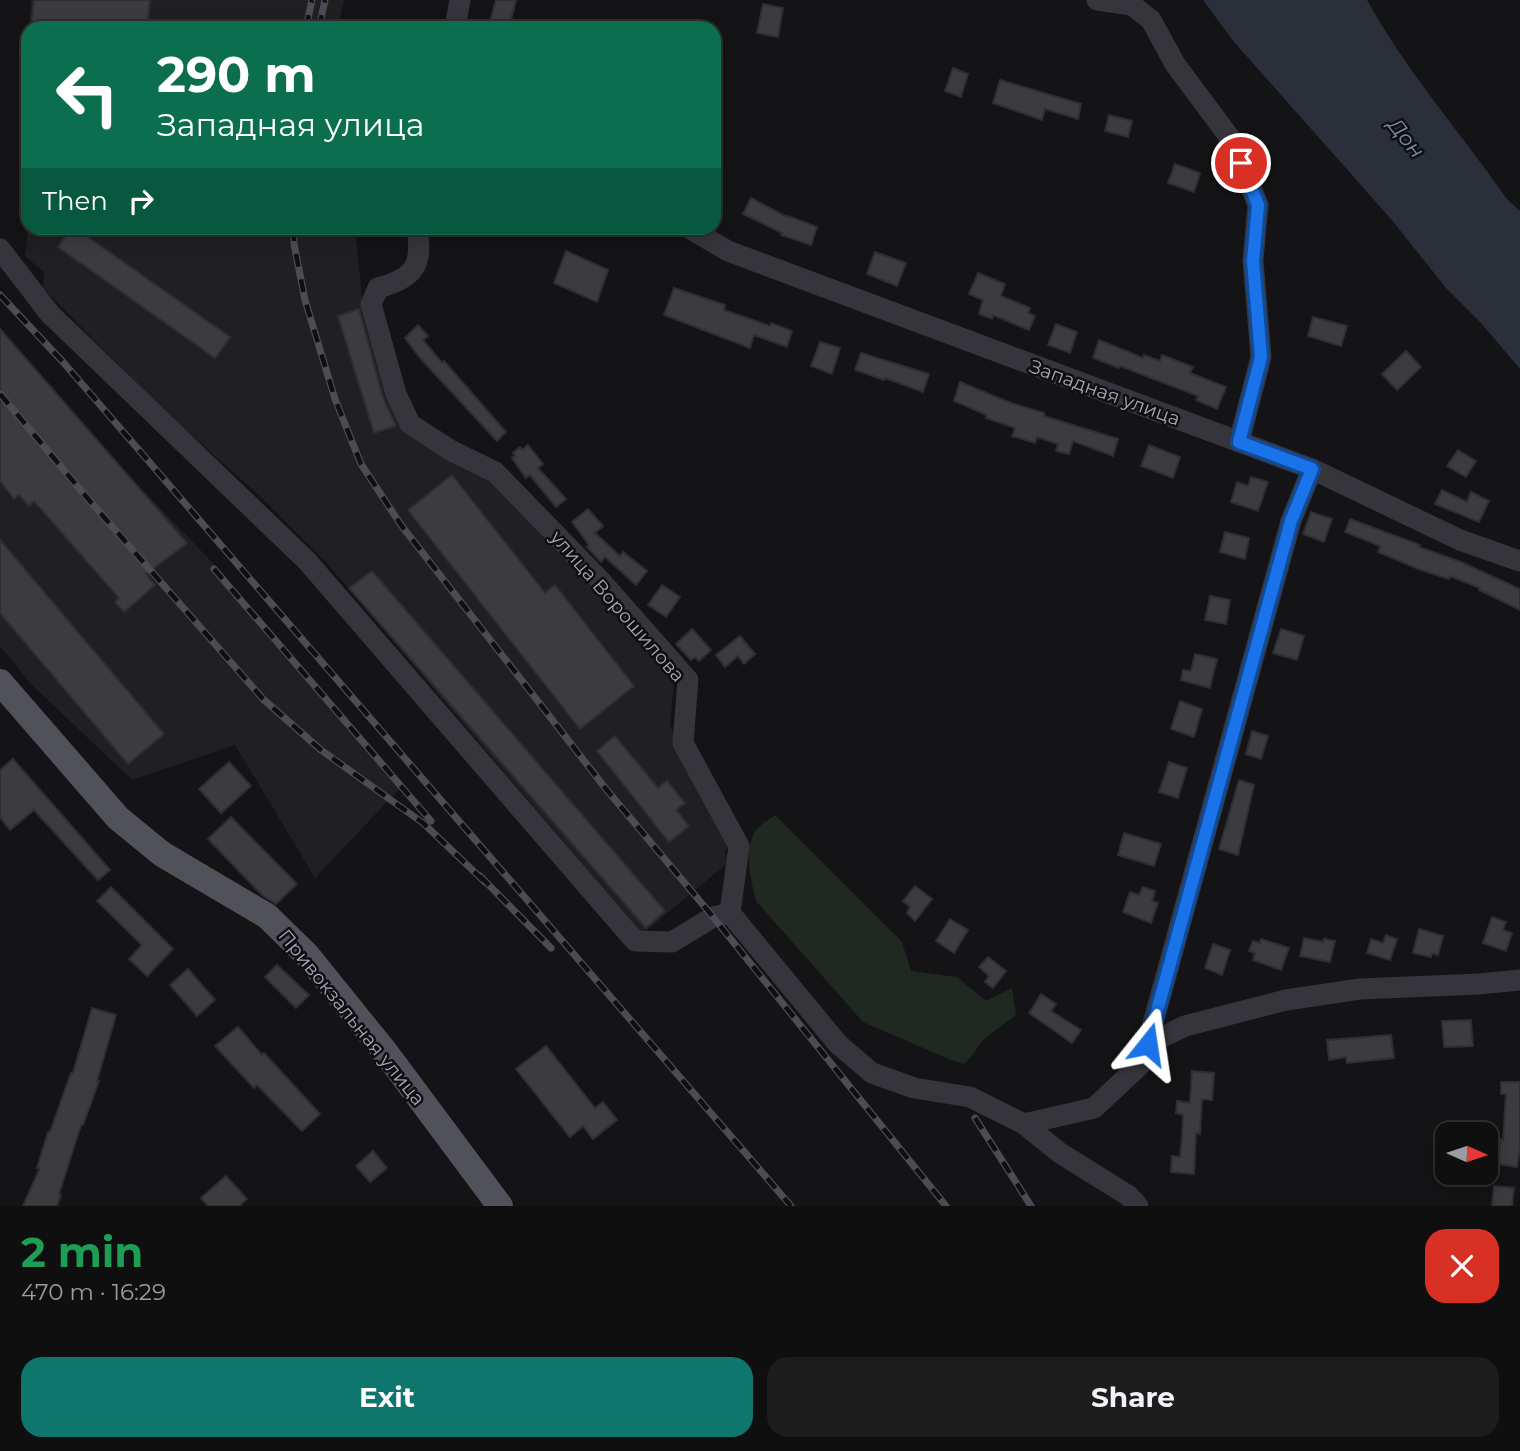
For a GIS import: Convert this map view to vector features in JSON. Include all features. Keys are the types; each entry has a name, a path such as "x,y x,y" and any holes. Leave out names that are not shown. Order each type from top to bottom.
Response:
{"main road":[{"name":"Привокзальная улица","path":"0,682 118,818 162,853 267,916 306,954 386,1053 500,1206"}],"street":[{"path":"456,21 460,0"},
{"path":"1097,0 1132,5 1151,20 1175,64 1233,142 1258,205 1253,261 1261,357 1239,442"},
{"name":"улица Ворошилова","path":"417,235 420,249 415,266 400,282 378,288 371,304 396,394 410,424 452,451 495,472 599,579 688,680 683,743 739,846 730,913"},
{"name":"Западная улица","path":"701,235 728,251 1312,469 1460,540 1520,561"},
{"path":"0,249 50,314 307,561 635,941 672,942 713,917 730,913 838,1044 872,1073 914,1088 970,1097 1024,1124 1060,1153 1129,1196 1138,1206"},
{"path":"1024,1124 1094,1108 1143,1063 1291,521 1312,469"},
{"path":"1148,1044 1185,1026 1286,1000 1360,989 1479,984 1520,979"}],"shaded area":[{"path":"31,0 344,0 340,21 30,21"},
{"path":"27,235 356,235 363,308 400,422 498,481 675,674 670,725 689,774 730,845 724,851 729,862 642,934 325,561 261,497 159,406 43,288 44,272 25,256"},
{"path":"0,342 212,562 269,639 404,784 315,878 235,745 132,780 31,684 0,646"},
{"path":"775,815 902,942 911,971 957,977 986,1001 1012,988 1016,1015 985,1038 965,1064 863,1022 756,901 749,864 750,846 757,829"}],"water":[{"name":"Дон","path":"1203,0 1367,0 1416,77 1507,199 1520,211 1520,369 1481,323 1446,288 1391,219 1234,42"}],"building":[{"path":"34,0 150,0 148,21 32,21"},
{"path":"496,0 516,0 511,21 490,21"},
{"path":"763,4 783,8 778,37 757,33"},
{"path":"953,68 968,74 961,97 945,91"},
{"path":"1000,80 1081,104 1078,119 1045,109 1042,120 993,103"},
{"path":"1109,115 1132,121 1128,137 1105,131"},
{"path":"1175,164 1200,173 1194,192 1168,183"},
{"path":"751,198 787,217 817,227 811,245 781,235 782,233 743,214"},
{"path":"66,235 85,235 230,337 215,358 58,247"},
{"path":"566,251 608,270 597,302 554,283"},
{"path":"875,252 906,263 897,286 867,274"},
{"path":"978,273 1005,284 1001,296 1030,308 1028,313 1035,316 1029,330 993,315 992,319 979,314 983,300 969,294"},
{"path":"674,288 725,305 724,310 792,331 787,347 754,335 750,348 664,315"},
{"path":"359,309 383,398 396,426 374,433 338,316"},
{"path":"1313,317 1347,326 1341,346 1308,336"},
{"path":"1056,324 1077,332 1070,353 1048,345"},
{"path":"418,325 428,336 423,340 506,432 497,441 405,338"},
{"path":"0,329 187,543 146,574 155,585 124,612 115,602 119,598 34,501 29,506 19,495 14,499 0,481"},
{"path":"1099,340 1143,358 1144,355 1160,361 1162,355 1193,367 1190,373 1226,387 1217,409 1196,400 1198,396 1093,358"},
{"path":"820,342 840,348 832,374 811,366"},
{"path":"1406,351 1421,367 1397,390 1382,374"},
{"path":"861,353 929,374 923,392 855,370"},
{"path":"960,382 1044,413 1044,416 1118,439 1113,456 1073,441 1069,454 1056,451 1058,444 1037,437 1035,443 1012,436 1015,428 986,418 987,415 954,401"},
{"path":"528,445 543,464 538,468 566,499 556,507 530,475 526,478 512,458 515,456 513,453 520,447 522,450"},
{"path":"1149,445 1180,457 1173,478 1141,466"},
{"path":"1458,450 1476,461 1466,477 1447,466"},
{"path":"452,475 545,593 555,585 634,686 580,729 408,510"},
{"path":"1251,477 1268,482 1258,511 1231,502 1237,482 1248,486"},
{"path":"1442,490 1467,502 1471,492 1489,501 1479,522 1435,504"},
{"path":"588,509 603,526 595,533 620,556 623,552 647,571 636,585 605,557 601,562 587,547 589,545 572,522"},
{"path":"1311,512 1332,519 1324,542 1303,534"},
{"path":"1350,519 1420,545 1419,547 1461,562 1520,589 1520,610 1479,590 1480,588 1450,576 1449,579 1421,570 1378,552 1380,546 1345,532"},
{"path":"1225,532 1249,538 1245,559 1220,552"},
{"path":"0,540 164,734 128,764 0,613"},
{"path":"372,571 665,911 646,928 349,588"},
{"path":"662,585 680,597 666,617 648,605"},
{"path":"1210,596 1230,600 1226,624 1205,620"},
{"path":"692,629 711,650 699,661 695,657 691,660 676,644"},
{"path":"1281,629 1304,636 1297,660 1273,653"},
{"path":"740,636 755,654 744,664 738,656 725,667 716,655"},
{"path":"1195,654 1217,659 1210,688 1181,680 1183,670 1191,671"},
{"path":"1180,701 1202,709 1194,737 1171,729"},
{"path":"1252,731 1268,736 1261,759 1246,754"},
{"path":"615,736 658,788 667,781 685,803 676,810 689,826 669,842 597,751"},
{"path":"13,759 110,870 98,880 34,810 10,830 0,817 0,770"},
{"path":"229,762 251,786 221,813 199,789"},
{"path":"1169,762 1187,768 1178,798 1159,792"},
{"path":"1239,780 1254,785 1238,855 1219,849"},
{"path":"231,817 297,884 276,904 262,895 208,839"},
{"path":"1124,833 1161,844 1154,866 1118,855"},
{"path":"915,886 932,899 915,921 907,913 910,907 903,901"},
{"path":"111,887 173,949 147,976 129,959 142,945 97,901"},
{"path":"1143,887 1155,891 1152,901 1158,903 1151,923 1123,912 1130,892 1139,895"},
{"path":"1492,917 1506,922 1503,930 1512,933 1506,951 1483,943"},
{"path":"950,919 968,930 954,953 936,941"},
{"path":"1419,929 1443,936 1438,955 1432,953 1431,957 1413,953"},
{"path":"1386,935 1397,939 1390,960 1367,953 1371,939 1383,943"},
{"path":"1304,938 1323,942 1324,939 1335,941 1330,962 1300,956"},
{"path":"1261,939 1289,948 1281,970 1253,960 1255,953 1249,951 1253,941 1260,943"},
{"path":"1213,944 1230,950 1222,975 1205,968"},
{"path":"988,957 1006,971 993,988 985,982 989,976 979,967"},
{"path":"277,965 309,995 296,1008 265,977"},
{"path":"188,969 215,1000 197,1016 170,985"},
{"path":"1041,994 1056,1004 1051,1011 1081,1030 1072,1043 1029,1013"},
{"path":"92,1008 116,1015 99,1081 81,1125 59,1194 61,1195 57,1206 23,1206 40,1168 37,1168 48,1132 73,1073"},
{"path":"1471,1020 1473,1046 1444,1047 1442,1021"},
{"path":"238,1027 320,1114 302,1131 257,1085 254,1088 215,1046"},
{"path":"1391,1035 1394,1058 1347,1063 1346,1057 1329,1060 1327,1040"},
{"path":"546,1046 595,1108 603,1102 617,1120 593,1139 583,1126 570,1137 516,1069"},
{"path":"1192,1071 1214,1073 1212,1100 1202,1099 1200,1134 1196,1133 1194,1174 1171,1172 1172,1156 1180,1157 1182,1137 1183,1115 1176,1113 1177,1101 1190,1103"},
{"path":"1501,1082 1520,1082 1520,1146 1517,1167 1498,1164 1501,1139 1503,1140 1506,1094 1501,1094"},
{"path":"373,1151 387,1168 370,1182 356,1166"},
{"path":"226,1176 247,1199 239,1206 208,1206 201,1198"},
{"path":"1494,1186 1514,1188 1512,1206 1492,1206"}],"railway":[{"path":"308,21 312,0"},
{"path":"320,21 325,0"},
{"path":"294,235 305,300 335,399 361,464 401,525 606,789 709,912 946,1206"},
{"path":"0,295 63,362 791,1206"},
{"path":"0,394 263,699 321,750 423,823 485,882"},
{"path":"214,569 431,821"},
{"path":"480,876 551,948"},
{"path":"975,1118 1031,1206"}],"route":[{"path":"1148,1044 1291,521 1312,469 1239,442 1261,357 1253,261 1258,205 1241,163"}]}
